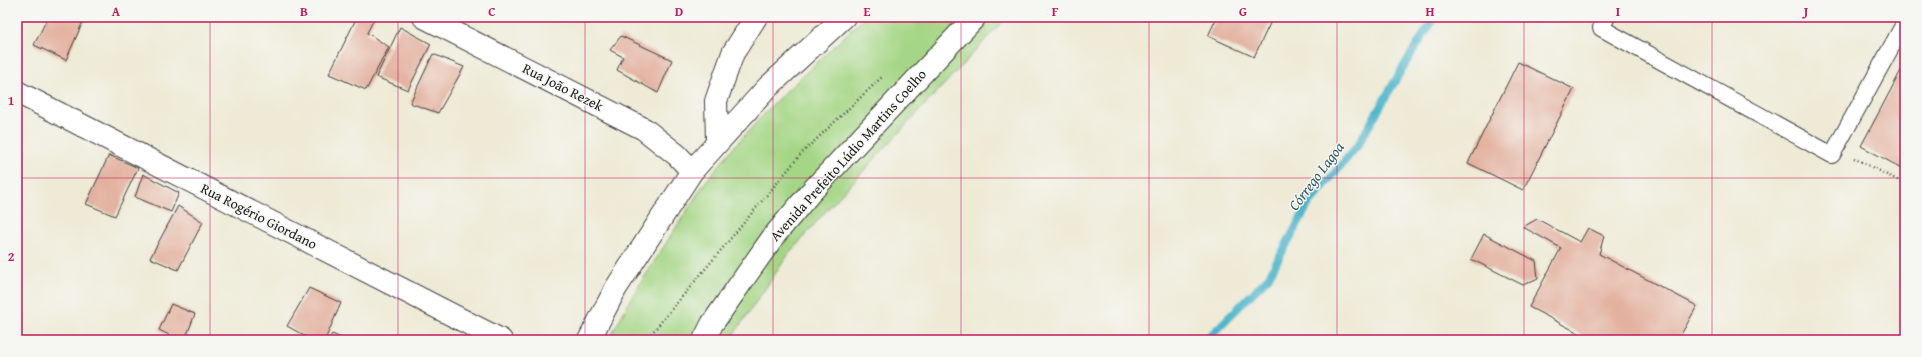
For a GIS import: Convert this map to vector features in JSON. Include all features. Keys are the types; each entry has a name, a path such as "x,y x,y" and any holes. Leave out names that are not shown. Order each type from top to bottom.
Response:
{"street":[{"name":"Rua João Rezek","path":"424,17 644,128 676,155 692,171"},
{"path":"717,141 716,101 733,53 756,17"},
{"path":"589,340 616,288 692,171 717,141 768,88 844,17"},
{"name":"Avenida Prefeito Lúdio Martins Coelho","path":"704,340 712,324 773,237 810,194 974,17"},
{"name":"Rua Rogério Giordano","path":"17,92 501,340"}],"lane":[{"path":"1607,17 1601,28 1832,155 1905,22"}],"path":[{"path":"1836,148 1905,184"}],"green space":[{"path":"865,17 1007,17 825,212 788,255 730,340 609,340 631,298 704,184 733,148 775,102"}],"building":[{"path":"48,17 85,17 66,60 34,45"},
{"path":"357,17 375,17 367,33 389,47 366,90 329,74"},
{"path":"1217,17 1273,17 1254,57 1208,36"},
{"path":"400,27 431,44 408,90 376,77"},
{"path":"621,36 672,60 658,93 617,70 623,57 610,50"},
{"path":"433,54 464,67 438,113 410,103"},
{"path":"1518,62 1574,89 1523,190 1468,163"},
{"path":"1905,63 1905,170 1861,146"},
{"path":"109,155 138,168 115,216 86,204"},
{"path":"143,174 179,193 171,212 135,197"},
{"path":"178,206 203,222 178,270 150,258"},
{"path":"1537,219 1580,242 1588,228 1604,236 1599,254 1697,306 1678,340 1592,340 1529,307 1561,248 1523,227"},
{"path":"1484,234 1536,261 1538,278 1523,285 1471,259"},
{"path":"309,288 341,303 325,340 312,340 287,326"},
{"path":"171,304 195,314 185,340 179,340 159,330"},
{"path":"332,334 346,340 328,340"}],"waterway":[{"name":"Córrego Lagoa","path":"1206,340 1268,278 1308,205 1358,145 1402,69 1435,17"}]}
